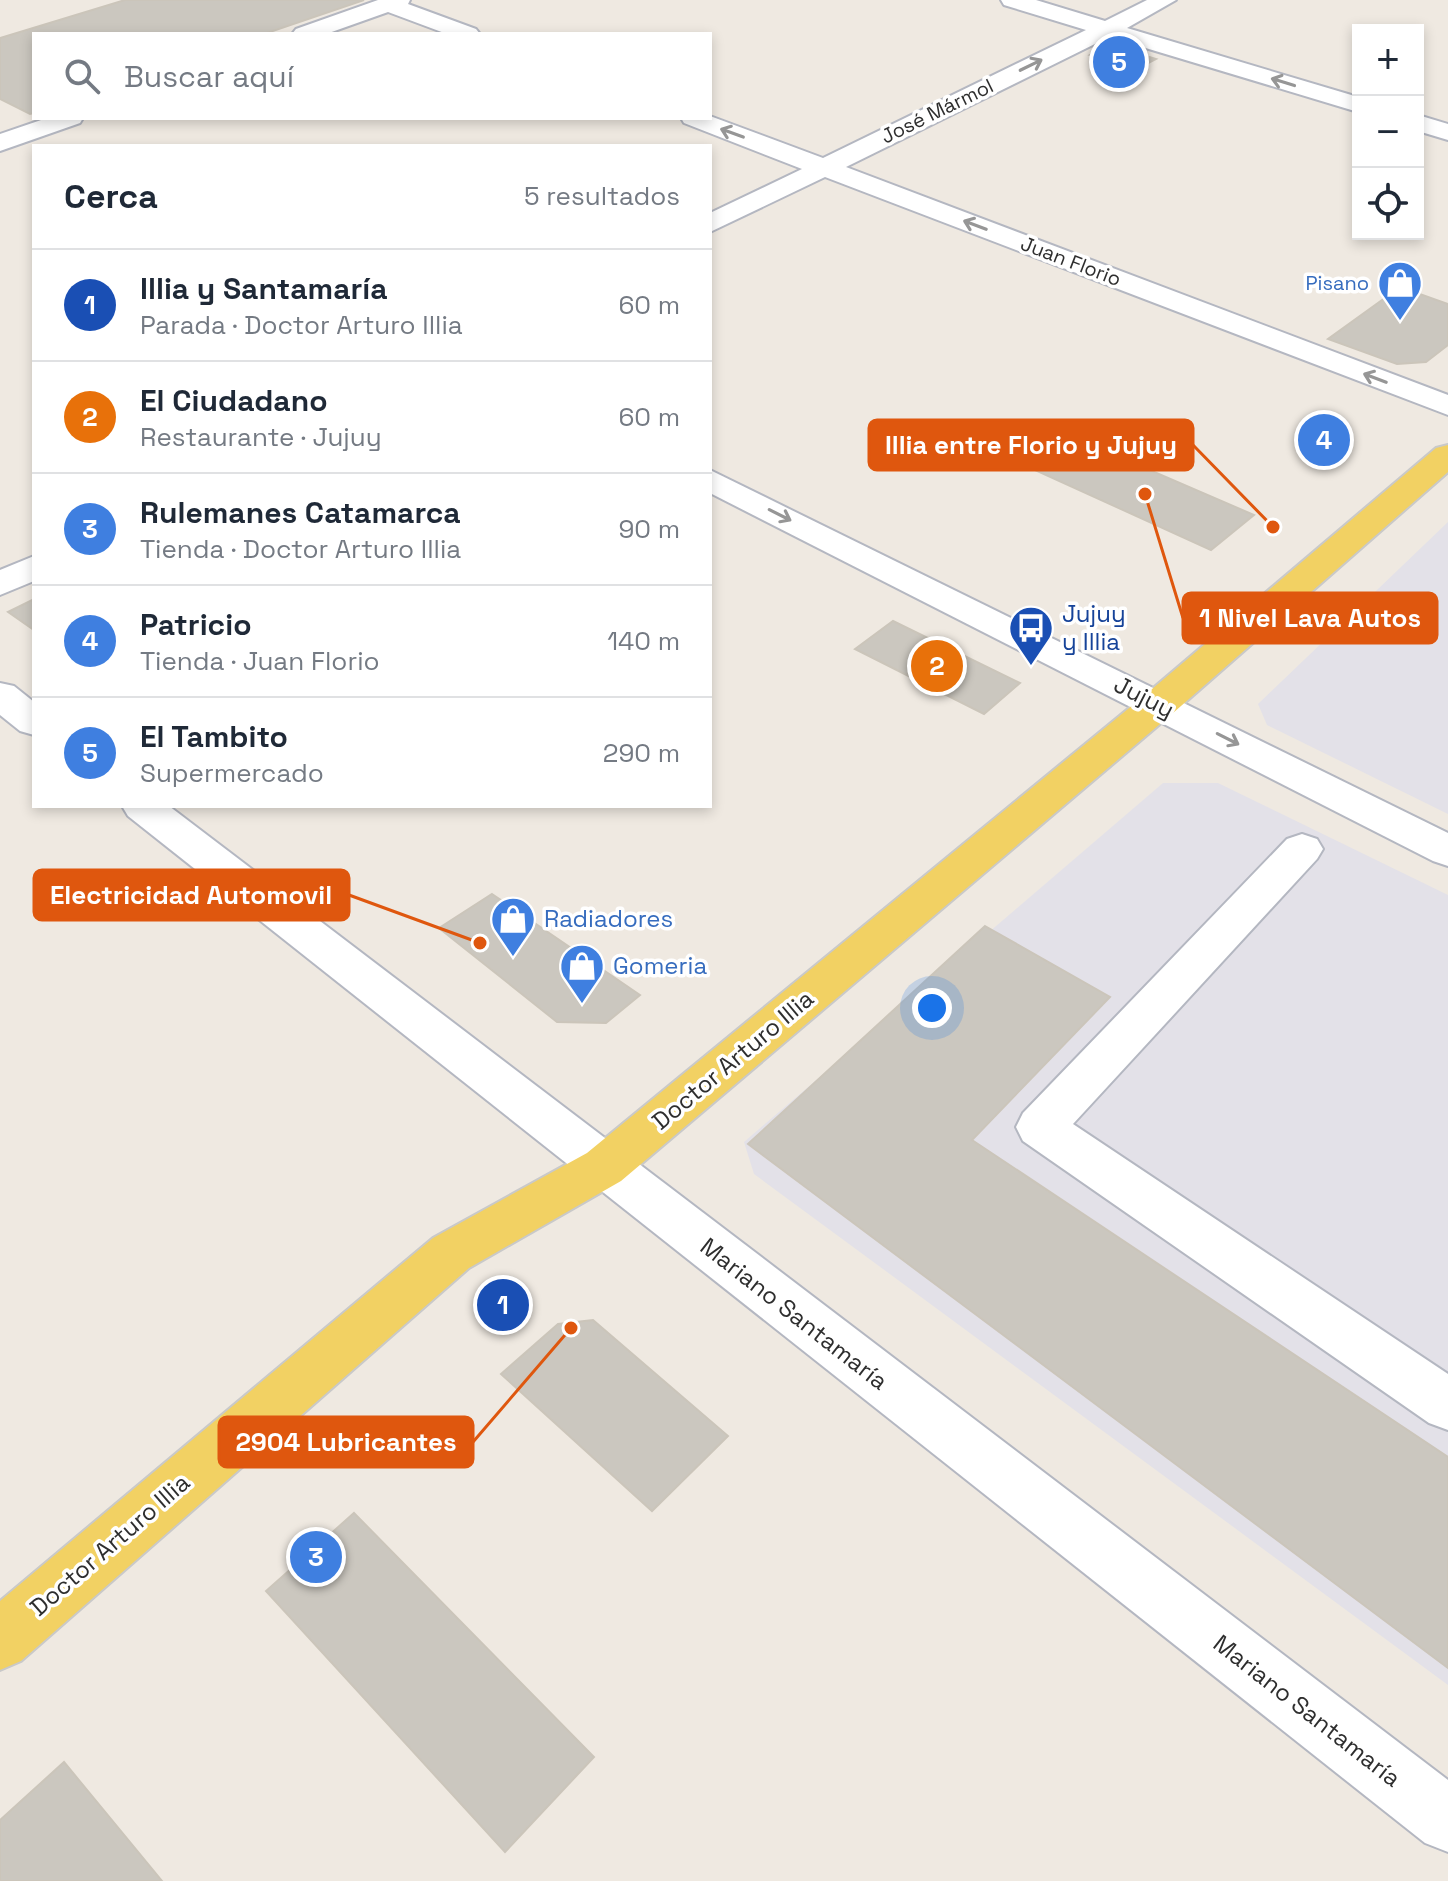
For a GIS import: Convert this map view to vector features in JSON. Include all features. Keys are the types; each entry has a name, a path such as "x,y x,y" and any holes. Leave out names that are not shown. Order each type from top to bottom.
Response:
{"main road":[{"name":"Doctor Arturo Illia","path":"0,1640 451,1253 604,1167 1159,704 1448,455"}],"street":[{"path":"1012,0 1352,103"},
{"name":"José Mármol","path":"712,223 1165,0"},
{"path":"310,32 393,2 463,32"},
{"path":"14,138 65,120"},
{"name":"Juan Florio","path":"698,120 1448,406"},
{"path":"1424,125 1448,132"},
{"name":"Jujuy","path":"712,481 1448,851"},
{"path":"0,584 32,568"},
{"path":"0,695 32,720"},
{"name":"Mariano Santamaría","path":"145,808 1448,1820"},
{"path":"1302,849 1040,1127 1448,1405"}],"shaded area":[{"path":"1448,522 1448,814 1267,725 1258,704"},
{"path":"1163,783 1218,783 1448,895 1448,1685 754,1174 744,1142"}],"building":[{"path":"125,0 364,0 270,32 32,32 30,114 0,99 0,38"},
{"path":"1110,45 1156,59 1135,70 1090,55"},
{"name":"Pisano","path":"1400,287 1448,304 1448,345 1426,362 1397,364 1328,339"},
{"path":"1036,421 1254,515 1211,550 991,450"},
{"path":"32,600 32,629 8,612"},
{"path":"893,621 1020,683 984,714 855,649"},
{"path":"492,894 640,995 606,1023 557,1022 439,928"},
{"path":"985,926 1110,997 972,1140 1448,1457 1448,1668 748,1144"},
{"path":"593,1320 728,1436 652,1511 501,1374 558,1324"},
{"path":"354,1513 594,1757 505,1852 266,1591"},
{"path":"64,1762 162,1881 0,1881 0,1820"}],"place":[{"name":"El Tambito","path":"1119,62"},
{"name":"Pisano","path":"1400,322"},
{"name":"Patricio","path":"1324,440"},
{"name":"1 Nivel Lava Autos","path":"1145,494"},
{"name":"Illia entre Florio y Jujuy","path":"1273,527"},
{"name":"El Ciudadano","path":"937,666"},
{"name":"Jujuy y Illia","path":"1031,667"},
{"name":"Electricidad Automovil","path":"480,943"},
{"name":"Radiadores","path":"513,958"},
{"name":"Gomeria","path":"582,1005"},
{"name":"Illia y Santamaría","path":"503,1305"},
{"name":"2904 Lubricantes","path":"571,1328"},
{"name":"Rulemanes Catamarca","path":"316,1557"}]}
